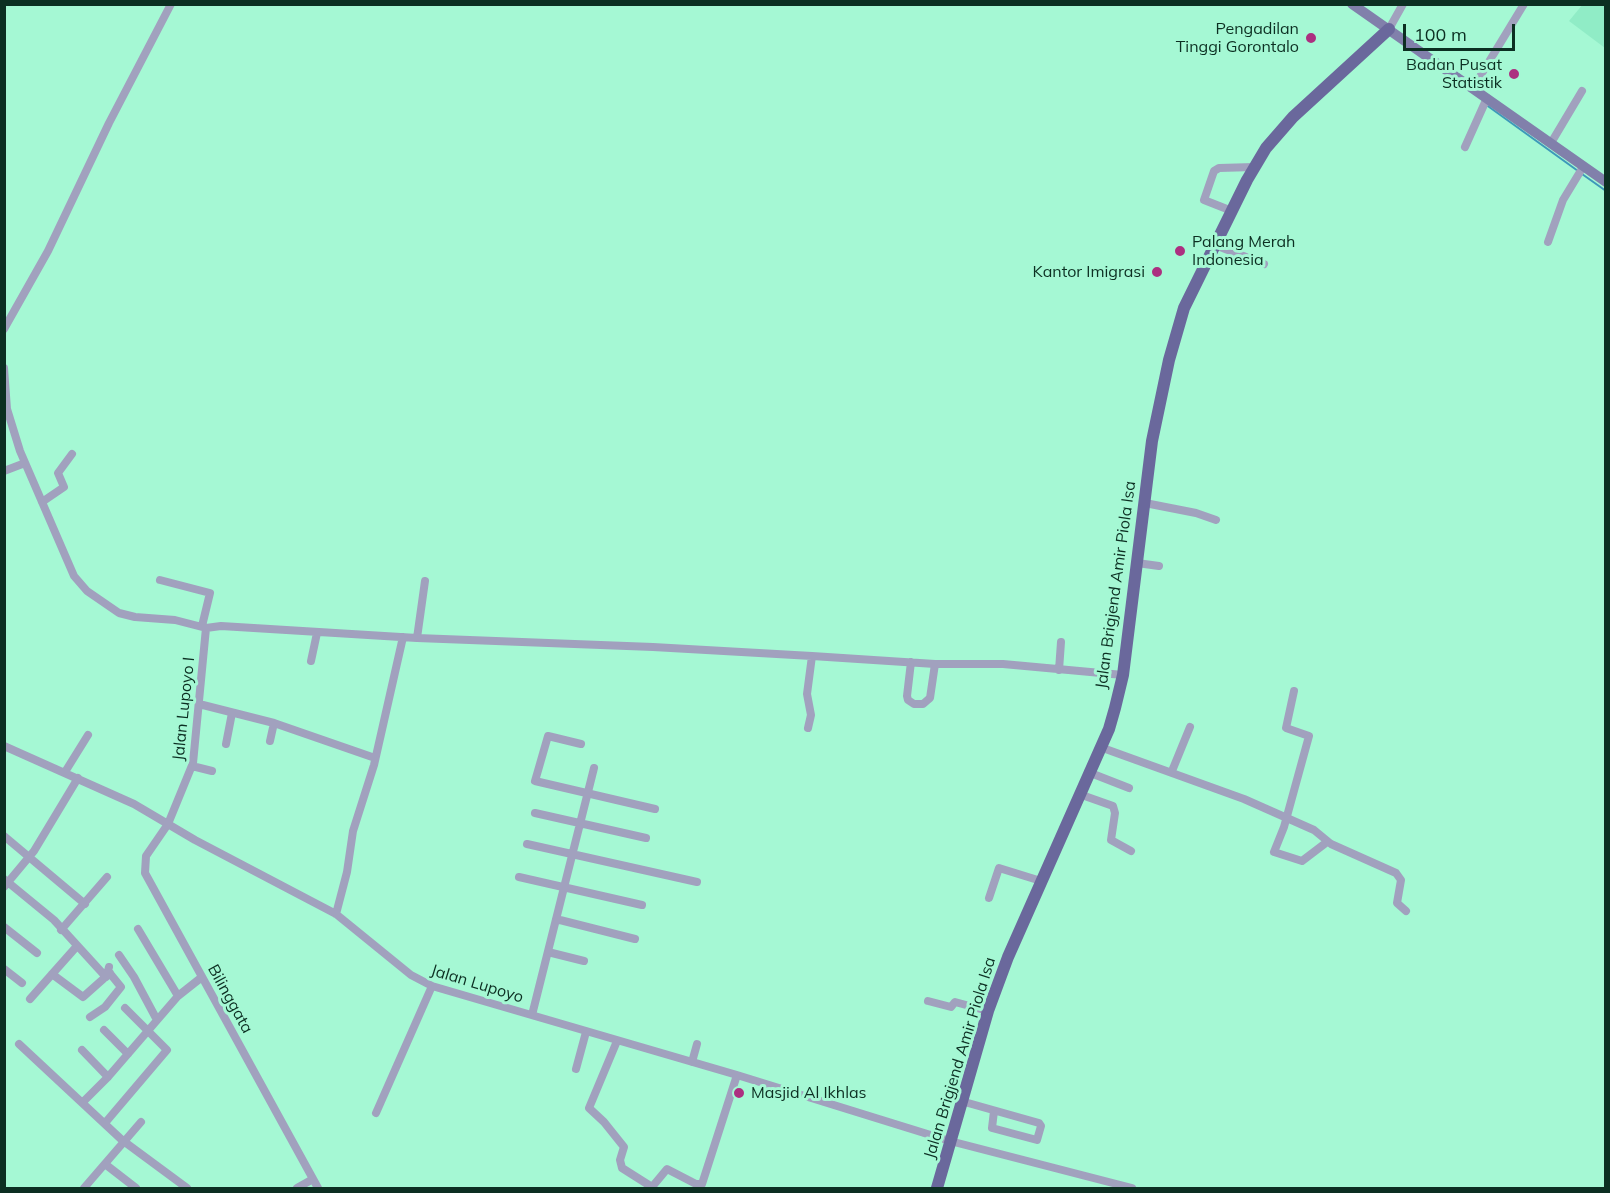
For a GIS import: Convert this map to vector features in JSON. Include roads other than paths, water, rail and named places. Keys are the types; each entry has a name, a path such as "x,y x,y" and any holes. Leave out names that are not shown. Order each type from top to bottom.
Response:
{"main road":[{"name":"Jalan Brigjend Amir Piola Isa","path":"937,1188 988,1011 1041,881 1113,718 1123,675 1152,441 1169,360 1185,308 1254,167 1266,148 1293,117 1389,29"}],"street":[{"path":"4,329 43,260 104,133 171,4"},
{"path":"1352,4 1473,88 1485,102 1551,143 1581,171 1605,182"},
{"path":"1389,29 1403,4"},
{"path":"1473,88 1524,4"},
{"path":"1551,143 1582,91"},
{"path":"1464,147 1485,102"},
{"path":"1232,211 1204,200 1214,171 1218,168 1254,167"},
{"path":"1548,242 1563,200 1581,171"},
{"path":"1215,245 1264,264"},
{"path":"4,368 7,409 25,463 74,576 87,591 127,615 175,620 204,627 654,647 935,664 1003,664 1123,675"},
{"path":"42,502 64,487 58,473 72,454"},
{"path":"4,471 25,463"},
{"path":"1145,503 1196,513 1216,520"},
{"path":"1137,563 1159,566"},
{"name":"Jalan Lupoyo I","path":"160,580 210,593 204,627 192,766 168,824"},
{"path":"417,638 425,580"},
{"path":"311,661 317,633"},
{"path":"336,914 347,872 353,831 375,758 403,637"},
{"path":"1059,669 1061,642"},
{"path":"808,728 811,715 807,694 812,656"},
{"path":"911,662 908,700 914,704 923,704 930,698 935,664"},
{"path":"1294,691 1286,728 1309,736 1275,853 1302,861 1328,842"},
{"path":"199,704 274,723 375,758"},
{"path":"226,744 232,713"},
{"path":"270,741 274,723"},
{"path":"1172,771 1190,727"},
{"path":"65,772 88,735"},
{"path":"581,744 548,736 535,782 655,809"},
{"name":"Jalan Lupoyo","path":"4,746 78,778 336,914 411,975 432,986 737,1075 950,1141 1132,1188"},
{"path":"1100,747 1172,771 1314,830 1328,842 1399,876 1401,890 1397,903 1406,911"},
{"path":"192,766 212,771"},
{"path":"532,1015 594,768"},
{"path":"1088,772 1129,788"},
{"path":"78,778 29,857 6,883 54,920 61,930 108,972 121,987 105,1007 90,1017"},
{"path":"1079,794 1113,806 1115,813 1111,840 1131,851"},
{"path":"536,813 646,838"},
{"name":"Bilinggata","path":"168,824 146,856 145,873 309,1181 318,1188"},
{"path":"4,836 85,904"},
{"path":"527,844 697,882"},
{"path":"989,898 999,868 1041,881"},
{"path":"61,930 107,877"},
{"path":"519,877 642,905"},
{"path":"556,919 635,939"},
{"path":"4,927 37,953"},
{"path":"138,929 178,996"},
{"path":"30,999 77,946"},
{"path":"548,952 584,961"},
{"path":"118,954 157,1020"},
{"path":"5,969 22,983"},
{"path":"52,974 83,997 108,972"},
{"path":"83,1102 108,1077 178,996 200,978"},
{"path":"376,1113 432,986"},
{"path":"928,1001 951,1006 955,1002 988,1011"},
{"path":"105,1123 166,1053 167,1047 125,1008"},
{"path":"104,1030 128,1054"},
{"path":"576,1069 586,1032"},
{"path":"617,1041 589,1108 624,1147 620,1160 622,1168 652,1187 667,1169 696,1184 704,1182 737,1075"},
{"path":"19,1044 125,1142 187,1188"},
{"path":"692,1062 698,1044"},
{"path":"82,1050 108,1077"},
{"path":"961,1101 1041,1124 1037,1140 992,1128 994,1111"},
{"path":"86,1188 141,1122"},
{"path":"105,1164 136,1188"},
{"path":"297,1188 309,1181"}],"waterway":[{"path":"1485,104 1578,171"},
{"path":"1582,174 1606,191"}],"place":[{"name":"Pengadilan Tinggi Gorontalo","path":"1311,38"},
{"name":"Badan Pusat Statistik","path":"1514,74"},
{"name":"Palang Merah Indonesia","path":"1180,251"},
{"name":"Kantor Imigrasi","path":"1157,272"},
{"name":"Masjid Al Ikhlas","path":"739,1093"}]}
